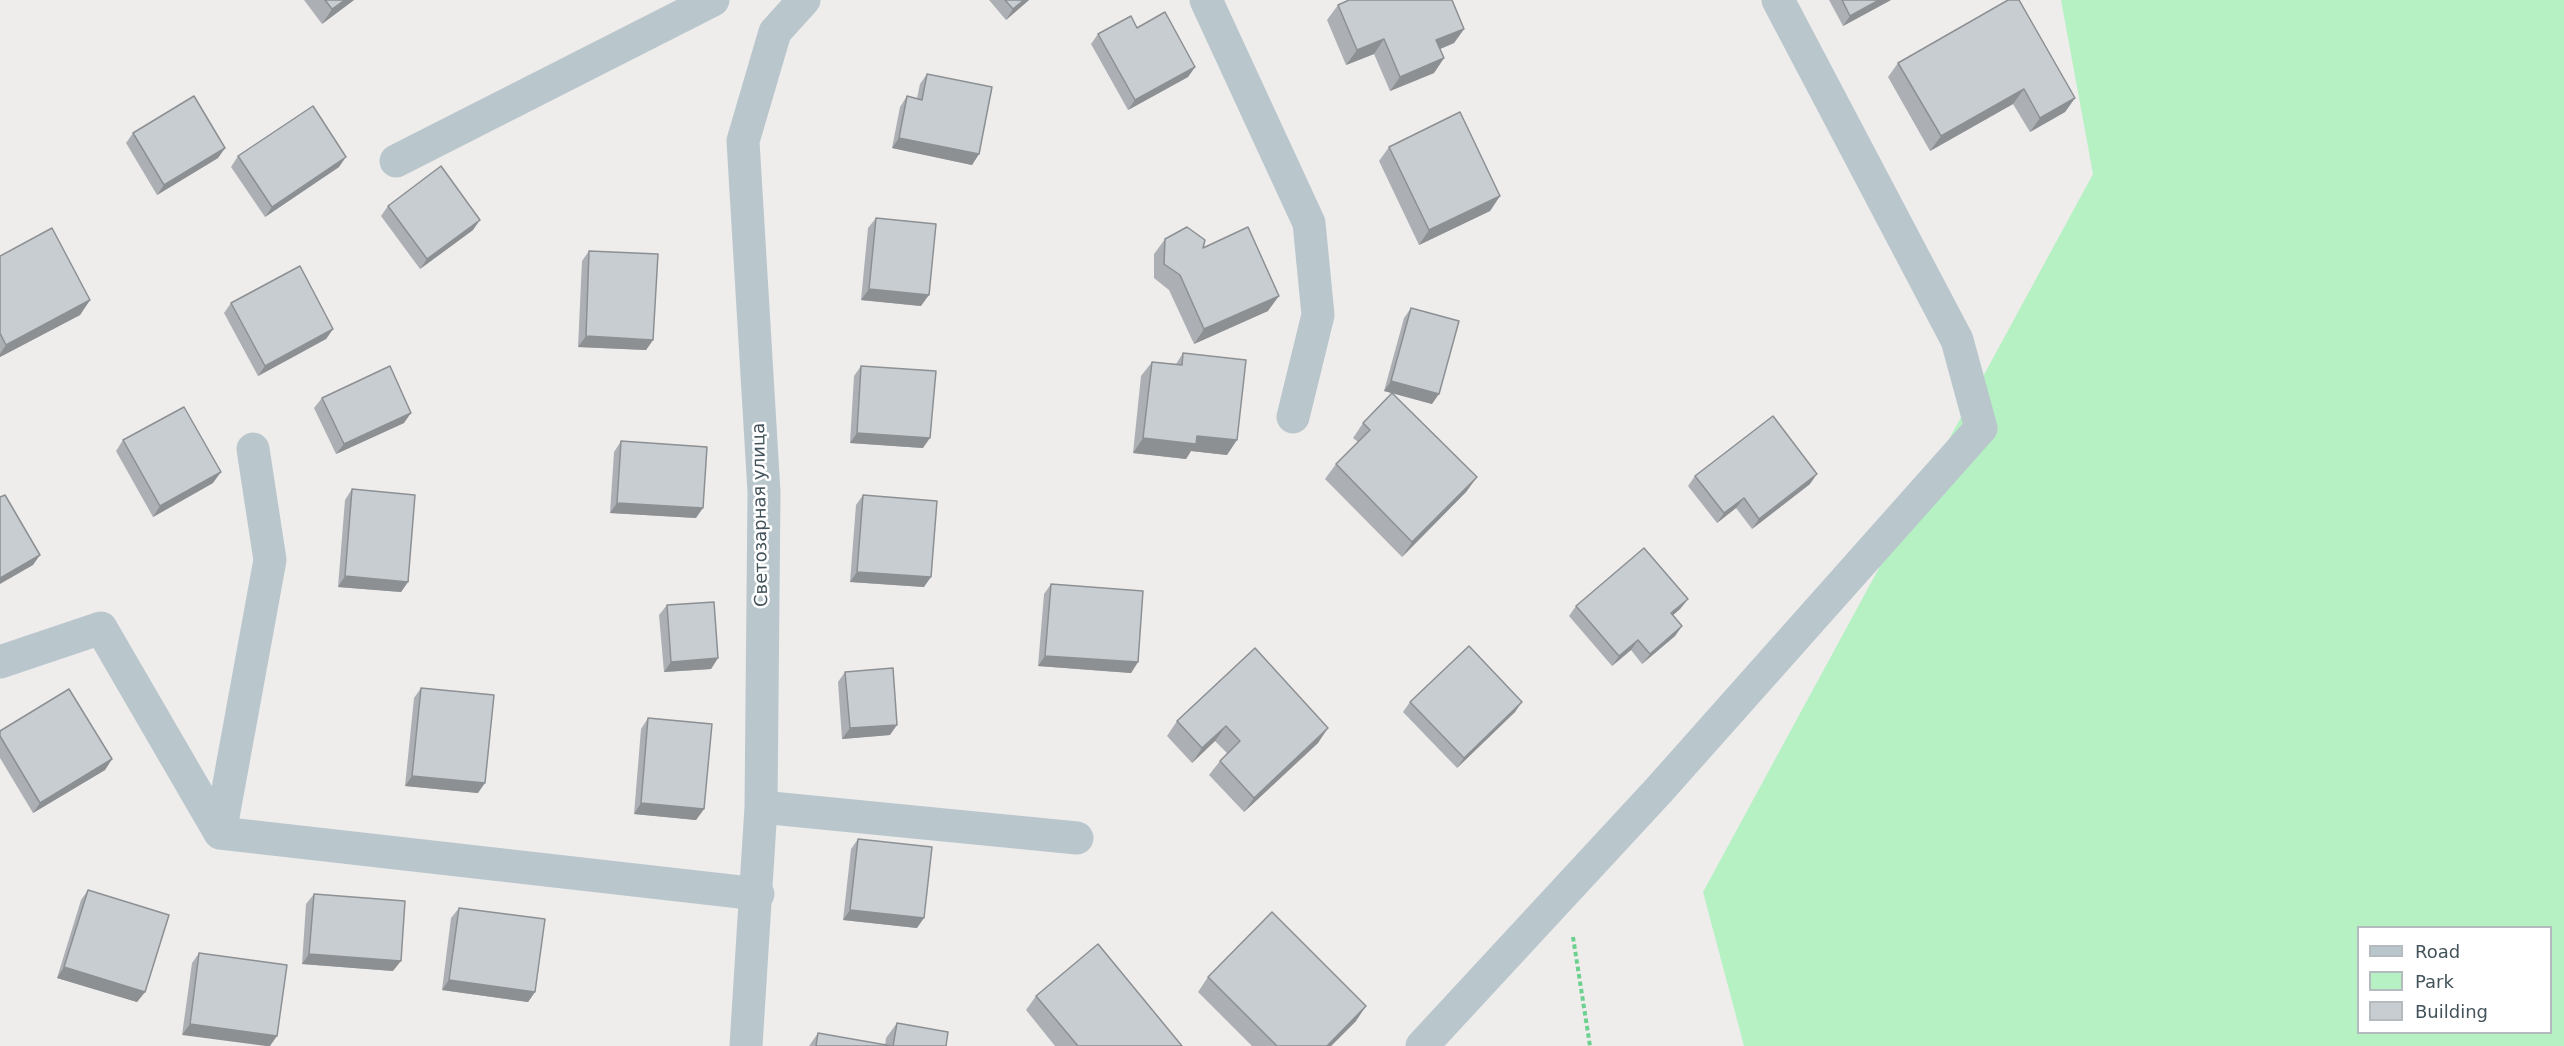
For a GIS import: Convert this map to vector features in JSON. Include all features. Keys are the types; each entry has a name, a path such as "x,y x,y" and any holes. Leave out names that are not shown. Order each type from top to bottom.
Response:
{"street":[{"path":"396,161 713,0"},
{"path":"1206,0 1309,223 1317,315 1293,417"},
{"path":"1422,1046 1659,790 1981,428 1957,340 1778,0"},
{"name":"Светозарная улица","path":"746,1046 758,894 761,807 764,492 742,141 775,32 793,3"},
{"path":"220,833 270,560 253,449"},
{"path":"0,662 101,628 220,833"},
{"path":"761,807 1077,838"},
{"path":"220,833 758,894"}],"path":[{"path":"1566,889 1590,1046"}],"green space":[{"path":"2061,0 2564,0 2564,1046 1744,1046 1703,892 2093,174"}],"building":[{"path":"325,0 345,0 332,9"},
{"path":"1005,0 1024,0 1013,9"},
{"path":"1349,0 1452,0 1464,29 1436,40 1444,58 1400,77 1384,39 1357,50 1338,5"},
{"path":"1842,0 1879,0 1850,16"},
{"path":"2008,0 2019,0 2075,98 2040,118 2024,89 1941,136 1898,63"},
{"path":"1165,12 1195,67 1135,100 1098,34 1131,16 1137,28"},
{"path":"927,74 992,87 979,154 899,138 907,96 922,100"},
{"path":"194,96 225,148 164,185 133,133"},
{"path":"313,106 346,157 272,207 238,156"},
{"path":"1460,112 1500,196 1429,230 1389,147"},
{"path":"441,166 480,220 427,259 388,206"},
{"path":"876,218 936,224 929,295 869,289"},
{"path":"1187,227 1205,240 1203,248 1248,227 1279,296 1204,329 1180,275 1164,264 1165,239"},
{"path":"52,228 90,300 6,345 0,333 0,256"},
{"path":"589,251 658,254 653,340 586,336"},
{"path":"300,266 333,329 265,366 231,303"},
{"path":"1411,308 1459,321 1439,394 1391,381"},
{"path":"1183,353 1246,360 1237,440 1197,436 1196,444 1143,438 1152,362 1182,365"},
{"path":"390,366 411,413 344,444 322,398"},
{"path":"861,366 936,371 930,438 857,433"},
{"path":"1392,393 1477,477 1412,542 1336,464 1370,430 1363,423"},
{"path":"184,407 221,472 160,506 123,440"},
{"path":"1773,416 1817,474 1759,519 1744,498 1724,513 1695,476"},
{"path":"621,441 707,447 703,508 617,503"},
{"path":"352,489 415,495 408,582 345,576"},
{"path":"5,495 40,555 0,578 0,497"},
{"path":"863,495 937,501 931,577 857,572"},
{"path":"1644,548 1688,599 1671,613 1682,626 1650,654 1638,640 1619,656 1576,606"},
{"path":"1051,584 1143,591 1138,662 1045,656"},
{"path":"714,602 718,658 671,662 667,605"},
{"path":"1469,646 1522,702 1464,758 1410,702"},
{"path":"1255,648 1328,728 1254,798 1220,761 1240,741 1226,726 1202,748 1177,721"},
{"path":"893,668 897,725 850,728 845,672"},
{"path":"421,688 494,695 485,783 412,776"},
{"path":"69,689 112,759 40,803 0,736 0,731"},
{"path":"648,718 712,724 704,809 641,803"},
{"path":"858,839 932,847 924,918 850,910"},
{"path":"88,890 169,915 145,992 64,967"},
{"path":"314,894 405,901 401,961 309,954"},
{"path":"459,908 545,919 535,992 449,980"},
{"path":"1272,912 1366,1006 1327,1046 1277,1046 1208,977"},
{"path":"1098,944 1182,1046 1078,1046 1036,996"},
{"path":"199,953 287,965 277,1036 190,1024"},
{"path":"897,1023 948,1032 946,1046 893,1046"},
{"path":"818,1033 892,1046 816,1046"}]}
